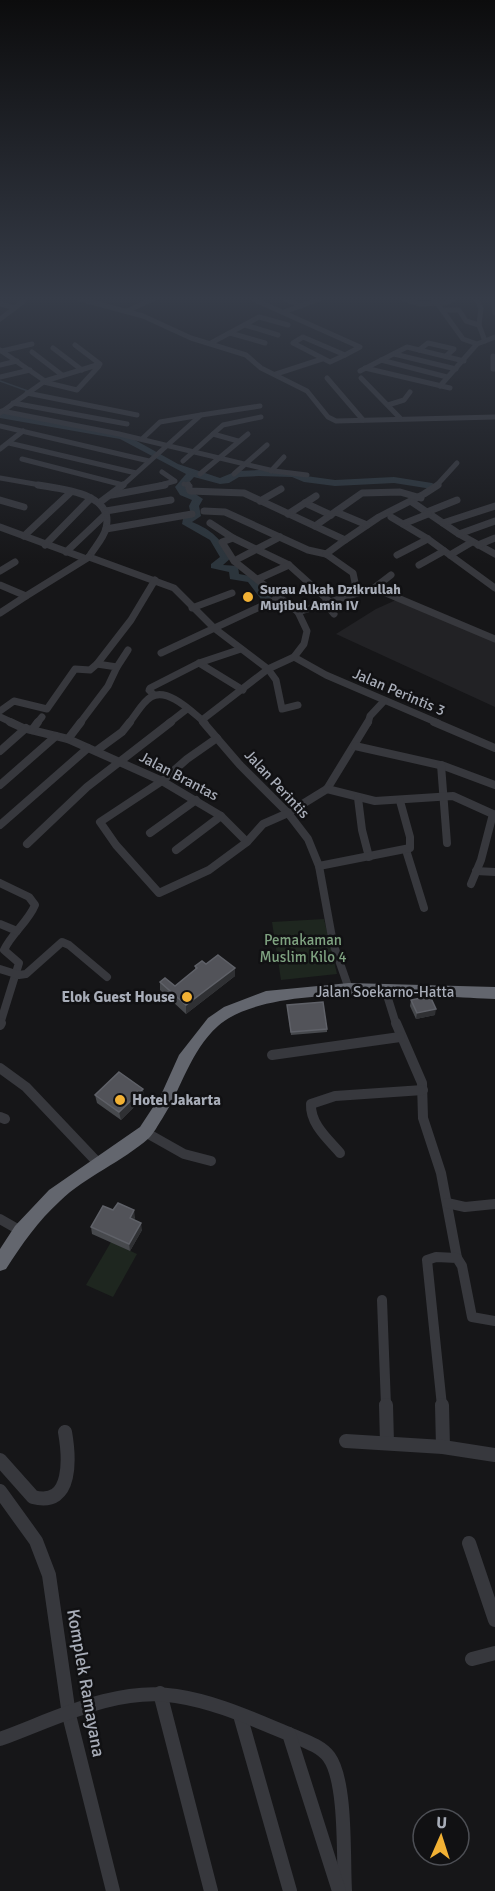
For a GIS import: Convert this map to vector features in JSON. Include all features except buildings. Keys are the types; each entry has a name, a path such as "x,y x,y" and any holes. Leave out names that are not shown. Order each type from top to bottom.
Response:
{"highway":[{"name":"Jalan Soekarno-Hatta","path":"0,1263 33,1216 66,1185 145,1132 167,1099 184,1059 194,1044 213,1022 229,1011 266,997 349,989 495,993"}],"street":[{"path":"1,413 36,387"},
{"path":"300,387 307,391 332,420 495,417"},
{"path":"335,387 363,420"},
{"path":"370,387 400,418"},
{"path":"29,392 137,414 119,434"},
{"path":"388,405 404,400 410,392"},
{"path":"13,403 127,424"},
{"path":"66,424 86,404"},
{"path":"142,439 160,422 260,406"},
{"path":"1,413 119,434 271,471 307,475"},
{"path":"1,413 85,433"},
{"path":"99,503 112,495 201,416"},
{"path":"183,461 226,424 261,417"},
{"path":"0,426 154,457"},
{"path":"0,449 23,431"},
{"path":"213,434 238,441"},
{"path":"200,474 248,434"},
{"path":"9,443 136,473"},
{"path":"234,474 267,445"},
{"path":"271,471 284,457"},
{"path":"22,459 123,485"},
{"path":"326,554 385,513 421,498 445,481 457,463"},
{"path":"112,495 174,483 175,481 162,471"},
{"path":"0,478 91,498 99,503 106,513 106,529 86,558 0,613"},
{"path":"184,484 190,485 190,491 238,492 345,540"},
{"path":"261,501 281,489"},
{"path":"315,526 368,491 400,492 421,498"},
{"path":"24,536 71,492"},
{"path":"288,514 316,496"},
{"path":"45,544 91,498"},
{"path":"0,500 24,507"},
{"path":"66,552 88,528 106,513 171,500"},
{"path":"403,524 457,500"},
{"path":"412,502 459,534 495,554"},
{"path":"305,503 367,525"},
{"path":"443,523 495,506"},
{"path":"204,511 222,511 308,550 326,554 350,569 357,592"},
{"path":"106,529 192,514"},
{"path":"391,517 428,539 495,588"},
{"path":"459,534 495,521"},
{"path":"210,523 232,538 289,565 327,602 334,614"},
{"path":"0,527 174,588 214,628 268,669 276,680 282,709 298,705"},
{"path":"234,561 260,550 280,537"},
{"path":"202,720 268,669 294,657 304,644 307,631 298,612 234,561 222,542 232,538"},
{"path":"419,565 447,553 495,538"},
{"path":"397,555 428,539"},
{"path":"0,572 15,562"},
{"path":"258,579 289,565"},
{"path":"298,612 374,588 391,575"},
{"path":"0,711 14,701 47,709 75,669 90,670 97,664 131,620 155,580"},
{"path":"0,585 26,596"},
{"path":"374,588 495,639"},
{"path":"192,608 232,593"},
{"path":"161,653 279,598"},
{"path":"0,825 92,749 122,732 135,714 154,695 149,690 150,688 200,663 241,649"},
{"path":"68,739 108,686 128,650"},
{"name":"Jalan Perintis 3","path":"294,657 311,668 495,748"},
{"path":"200,663 243,690"},
{"path":"97,664 117,668"},
{"name":"Jalan Perintis","path":"154,695 170,698 202,720 288,813 308,838 319,866 333,943 349,989"},
{"path":"217,738 187,759 162,781 99,822 101,828 116,842 159,893 209,870 248,842 263,825 327,789 367,727 370,716 384,701"},
{"path":"27,844 81,792 187,709"},
{"name":"Jalan Brantas","path":"0,717 29,729 68,739 162,781 221,816 248,842"},
{"path":"0,752 42,717"},
{"path":"0,785 56,736"},
{"path":"355,746 441,765 474,775 495,785"},
{"path":"441,765 447,843"},
{"path":"327,789 375,801 453,796 494,814 471,884"},
{"path":"358,798 362,830 369,857"},
{"path":"150,833 196,800"},
{"path":"319,866 406,850 412,845 400,801"},
{"path":"176,850 221,816"},
{"path":"406,850 424,908"},
{"path":"477,871 495,872"},
{"path":"0,883 34,902 33,912 4,950 19,961 0,1025"},
{"path":"0,924 17,931"},
{"path":"0,969 17,974 31,972 56,945 62,942 69,945 107,977"},
{"path":"385,989 400,1037 423,1090 423,1118 441,1173 472,1317 495,1321"},
{"path":"272,1055 357,1045 400,1037"},
{"path":"0,1068 34,1095 99,1164"},
{"path":"340,1153 310,1113 311,1104 342,1095 423,1090"},
{"path":"145,1132 184,1154 211,1161"},
{"path":"447,1203 465,1207 495,1204"},
{"path":"0,1219 21,1231"},
{"path":"443,1447 441,1389 426,1262 432,1257 458,1258"},
{"path":"382,1300 387,1443"},
{"path":"0,1460 33,1497 47,1498 59,1491 67,1478 65,1432"},
{"path":"346,1441 443,1447 495,1455"},
{"name":"Komplek Ramayana","path":"2,1499 36,1541 49,1575 69,1715 112,1891"},
{"path":"469,1543 495,1620"},
{"path":"472,1659 495,1653"},
{"path":"160,1693 211,1891"},
{"path":"0,1739 124,1697 160,1693 213,1705 289,1734 323,1751 331,1758 335,1768 339,1790 345,1891"},
{"path":"240,1715 290,1891"},
{"path":"289,1734 339,1891"}],"shaded area":[{"path":"396,600 495,641 495,707 336,634 376,609"}],"green space":[{"name":"Pemakaman Muslim Kilo 4","path":"324,919 337,974 281,980 272,922"},
{"path":"111,1242 137,1254 113,1297 86,1285"}],"waterway":[{"path":"17,387 28,391"},
{"path":"0,415 123,437 175,466 220,481 226,481 237,474 259,473 294,474 304,479 335,483 394,480 432,486"},
{"path":"192,473 180,487 184,493 198,499 194,506 196,516 187,521 187,524 205,531 214,538 226,558 215,566 225,570 234,568 234,577 251,579 268,601"}],"place":[{"name":"Surau Alkah Dzikrullah Mujibul Amin IV","path":"248,597"},
{"name":"Elok Guest House","path":"187,997"},
{"name":"Hotel Jakarta","path":"120,1100"}]}
